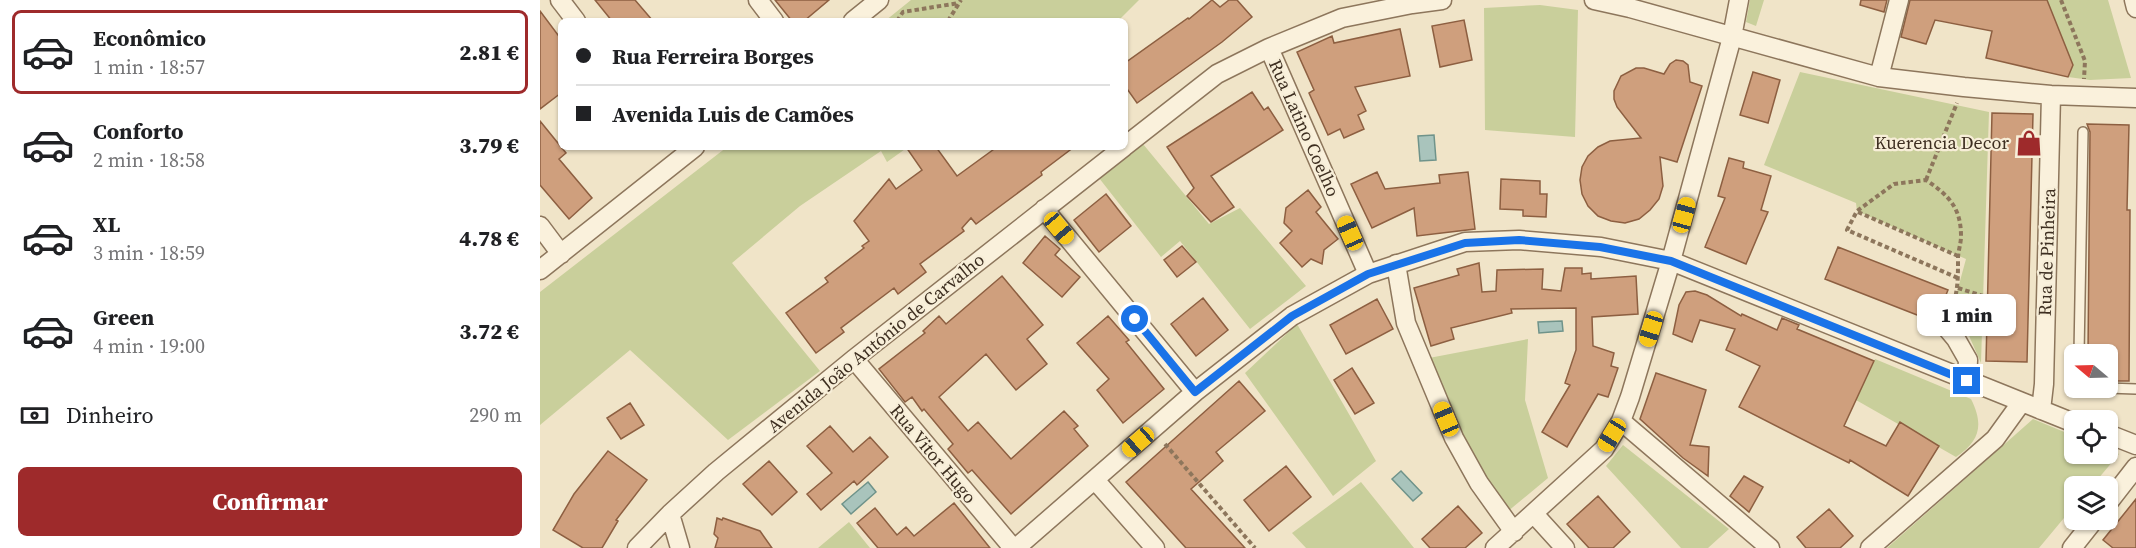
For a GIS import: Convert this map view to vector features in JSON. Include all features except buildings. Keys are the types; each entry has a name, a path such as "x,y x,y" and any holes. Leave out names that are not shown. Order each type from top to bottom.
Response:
{"street":[{"path":"560,0 574,18"},
{"path":"758,0 772,18"},
{"path":"857,18 879,0"},
{"name":"Avenida João António de Carvalho","path":"1128,143 1217,74 1269,48 1342,18 1442,0"},
{"path":"1594,0 1879,77 2051,95 2136,98"},
{"path":"1495,548 1604,449 1621,421 1671,261 1740,0"},
{"path":"1879,77 1899,0"},
{"path":"2134,0 2136,9"},
{"name":"Rua Latino Coelho","path":"1269,48 1368,274"},
{"name":"Rua de Pinheira","path":"2041,410 2044,384 2051,95"},
{"name":"Avenida João António de Carvalho","path":"637,548 716,472 854,359 1119,150"},
{"path":"540,270 676,153"},
{"path":"1044,209 1195,392"},
{"path":"540,226 561,254"},
{"path":"1015,548 1195,392 1292,316 1368,274 1465,243 1519,240 1600,247 1671,261 2064,419"},
{"path":"1396,264 1407,324 1454,438 1479,483 1514,532"},
{"path":"1946,327 1968,360 1967,381"},
{"name":"Rua Vitor Hugo","path":"854,359 1015,548"},
{"path":"1870,548 1995,439 2021,403"},
{"path":"1621,421 1770,548"},
{"path":"2118,438 2136,445"},
{"path":"2118,490 2136,467"},
{"path":"1095,480 1155,548"},
{"path":"670,514 680,548"},
{"path":"1534,514 1565,548"},
{"path":"2072,548 2086,530"}],"lane":[{"path":"2079,344 2083,132"},
{"path":"2118,388 2136,389"}],"path":[{"path":"2061,0 2085,61 2084,97"},
{"path":"899,18 903,12 960,1"},
{"path":"950,18 960,1"},
{"path":"1926,180 1964,87"},
{"path":"1958,278 1847,230 1857,211 1894,184 1926,180 1946,194 1958,214 1961,237 1958,256 1958,278 1958,288 1983,296"},
{"path":"1857,211 1958,256"},
{"path":"1153,429 1255,548"}],"green space":[{"path":"911,0 1139,0 1121,18 889,18"},
{"path":"1750,0 1764,0 1756,26 1746,22"},
{"path":"2047,0 2108,0 2131,78 2090,80 2068,77 2073,65"},
{"path":"1540,5 1578,10 1575,137 1485,130 1484,8"},
{"path":"1800,72 1989,112 1981,363 1966,329 1951,314 1966,259 1857,211 1856,203 1764,165"},
{"path":"1143,144 1209,224 1240,208 1306,286 1250,329 1180,241 1161,257 1099,178"},
{"path":"723,150 904,150 887,162 881,151 800,206 732,263 820,371 728,440 630,350 540,425 540,292"},
{"path":"1297,324 1376,461 1333,496 1245,373"},
{"path":"1528,339 1525,400 1548,478 1507,512 1479,475 1429,358"},
{"path":"1875,359 1971,399 1978,417 1978,425 1975,438 1970,445 1956,457 1856,400"},
{"path":"2033,419 2064,432 2064,464 2111,464 2100,476 2064,476 2064,518 2039,548 1887,548"},
{"path":"1623,445 1729,529 1708,548 1681,548 1606,466"},
{"path":"1361,482 1414,548 1306,548 1292,533"},
{"path":"849,522 870,548 818,548"}],"water":[{"path":"1434,135 1436,160 1420,161 1418,136"},
{"path":"1562,321 1563,331 1539,333 1538,322"},
{"path":"1401,471 1422,493 1413,501 1392,479"},
{"path":"868,482 876,492 851,514 842,504"}],"place":[{"name":"Kuerencia Decor","path":"2029,143"}],"route":[{"path":"1135,319 1195,392 1292,316 1368,274 1465,243 1519,240 1600,247 1671,261 1967,381"}]}
